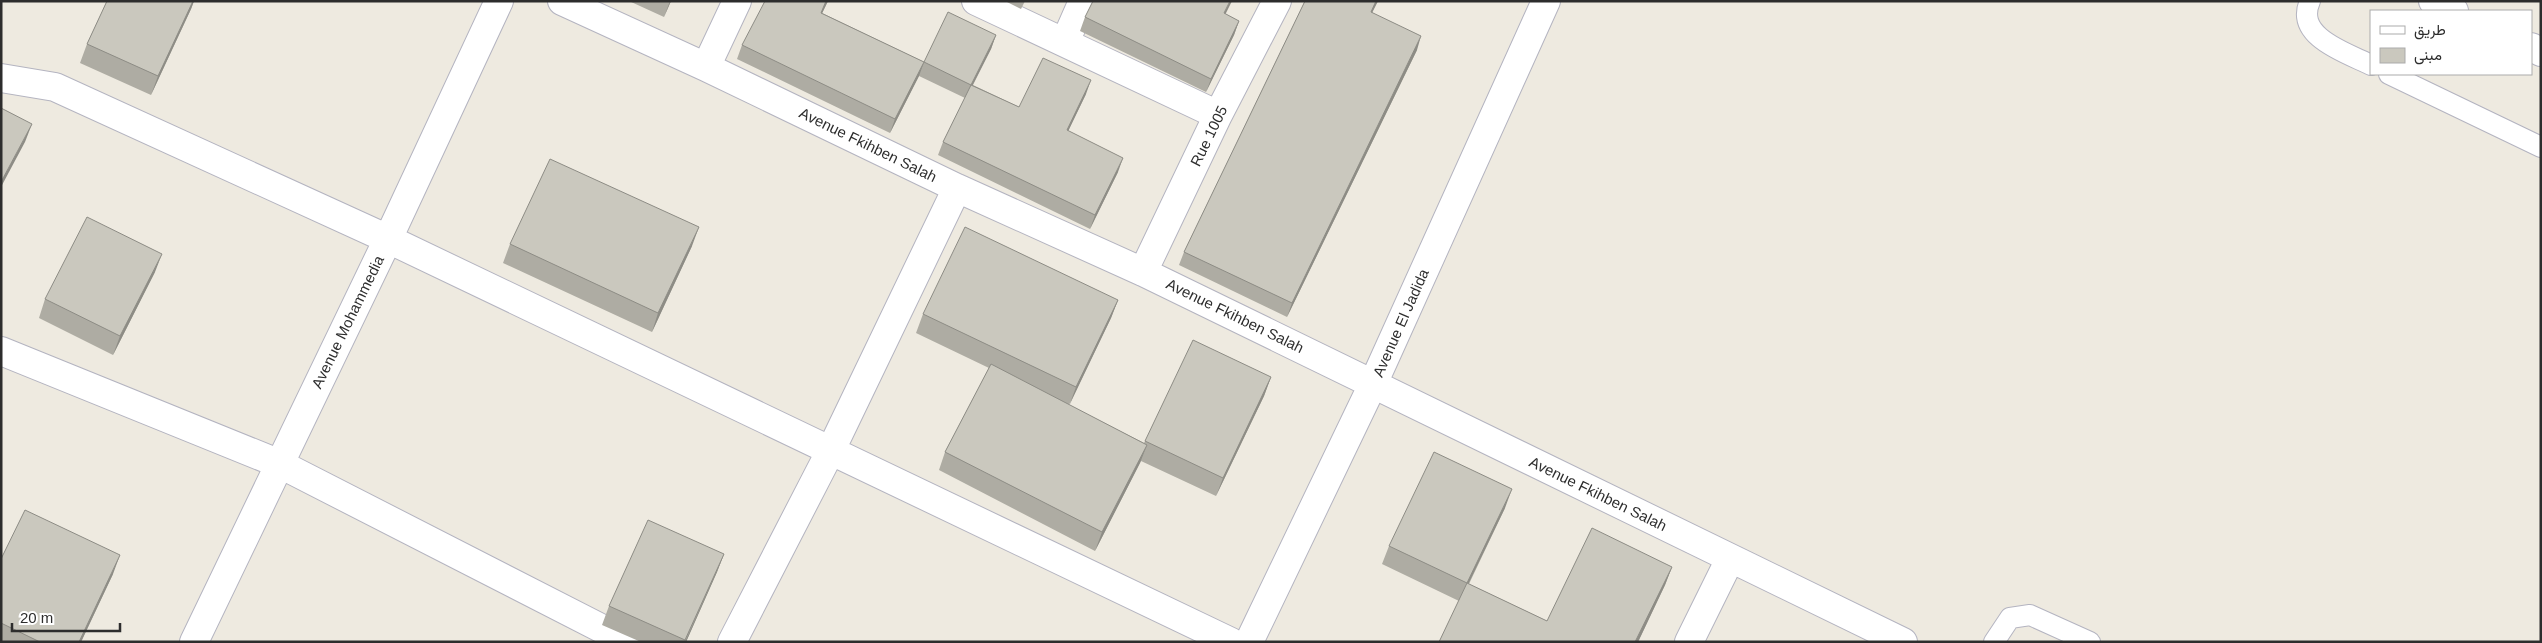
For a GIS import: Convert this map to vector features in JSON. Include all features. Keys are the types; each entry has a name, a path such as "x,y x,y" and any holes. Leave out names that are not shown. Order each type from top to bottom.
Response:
{"street":[{"name":"Avenue Mohammedia","path":"194,642 388,239 499,1"},
{"name":"Avenue Fkihben Salah","path":"562,1 706,67 957,188 1143,272 1902,642"},
{"path":"706,67 737,1"},
{"path":"976,1 1218,115"},
{"path":"1065,42 1083,1"},
{"name":"Rue 1005","path":"1143,272 1218,115 1277,1"},
{"name":"Avenue El Jadida","path":"1250,642 1373,384 1546,1"},
{"path":"2433,1 2452,10"},
{"path":"1,78 55,88 388,239 1231,642"},
{"path":"732,642 831,450 957,188"},
{"path":"1,351 280,464 628,642"},
{"path":"1689,642 1730,559"}],"lane":[{"path":"2310,1 2307,8 2309,25 2316,36 2370,64"},
{"path":"2391,75 2541,147"},
{"path":"1994,642 2010,618 2030,615 2090,642"}],"building":[{"path":"107,1 193,1 158,76 87,44"},
{"path":"765,1 826,1 821,13 924,62 895,119 742,45"},
{"path":"1093,1 1230,1 1224,13 1239,21 1211,79 1085,17"},
{"path":"1305,1 1376,1 1371,12 1421,36 1292,303 1184,252"},
{"path":"948,12 996,35 971,85 924,62"},
{"path":"1043,58 1091,80 1067,130 1123,158 1095,215 943,142 971,85 1019,107"},
{"path":"1,108 32,124 1,182"},
{"path":"550,159 699,227 658,313 510,244"},
{"path":"87,217 162,254 120,336 45,299"},
{"path":"965,227 1118,300 1076,387 923,314"},
{"path":"1193,340 1271,377 1223,478 1145,441"},
{"path":"991,364 1147,445 1102,532 945,452"},
{"path":"1434,452 1512,489 1467,583 1389,546"},
{"path":"25,510 120,555 79,642 40,642 1,623 1,559"},
{"path":"648,520 724,554 685,640 609,606"},
{"path":"1592,528 1672,567 1635,642 1439,642 1467,583 1547,621"}]}
